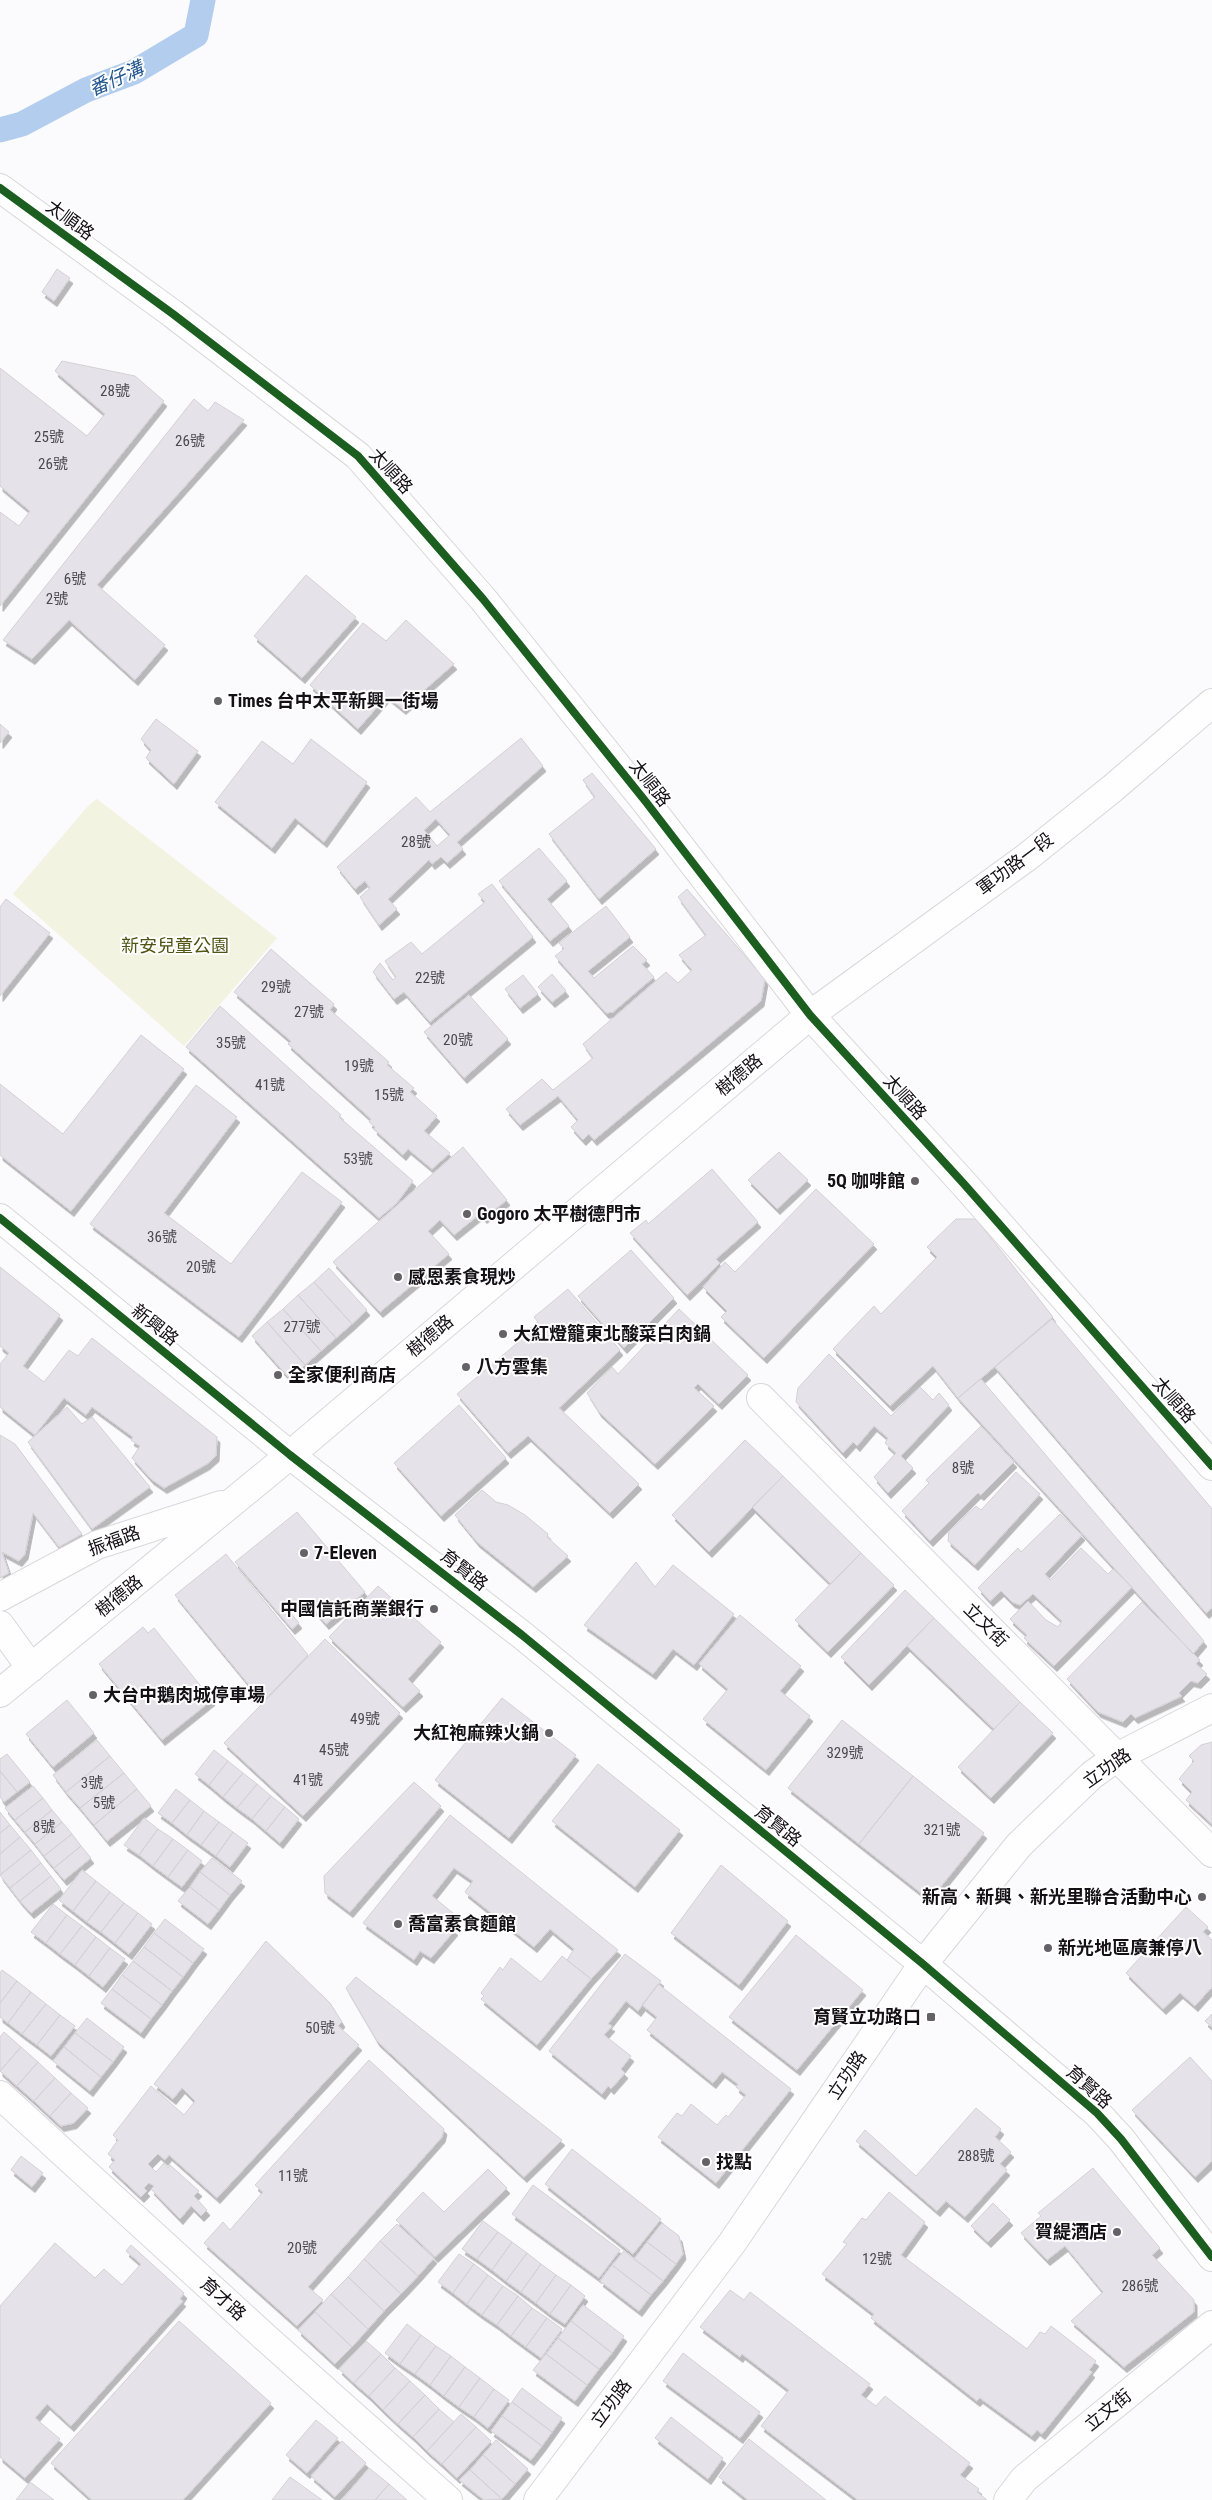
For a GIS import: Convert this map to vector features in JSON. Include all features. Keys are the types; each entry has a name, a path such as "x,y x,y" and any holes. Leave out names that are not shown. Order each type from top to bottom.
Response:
{"street":[{"name":"太順路","path":"0,188 173,314 358,456 483,599 646,802 810,1015 964,1184 1212,1466"},
{"name":"軍功路一段","path":"810,1015 1027,856 1113,788 1212,703"},
{"name":"樹德路","path":"0,1693 290,1455 810,1015"},
{"name":"新興路","path":"0,1218 290,1455"},
{"name":"立文街","path":"761,1398 1212,1853"},
{"name":"育賢路","path":"290,1455 522,1634 923,1964 1097,2113 1121,2139 1212,2256"},
{"name":"振福路","path":"0,1597 97,1544 234,1501"},
{"path":"0,1625 31,1668"},
{"name":"立功路","path":"538,2500 732,2243 923,1964 1020,1844 1092,1775 1117,1757 1212,1708"},
{"name":"育才路","path":"0,2095 267,2339 448,2500"},
{"name":"立文街","path":"1008,2500 1024,2479 1212,2325"}],"green space":[{"name":"新安兒童公園","path":"97,799 277,938 184,1046 13,894 88,806"}],"building":[{"path":"57,269 70,278 54,301 42,292"},
{"path":"62,361 135,376 164,401 0,606 0,512 19,526 30,511 0,486 0,368 87,436 105,414 55,371"},
{"path":"194,399 208,411 215,402 244,420 97,585 165,645 135,680 69,620 32,659 3,640"},
{"path":"306,575 356,617 302,678 254,636"},
{"path":"406,620 454,664 403,709 387,696 358,729 310,685 363,623 386,641"},
{"path":"156,719 198,751 174,784 146,758 151,750 141,739"},
{"path":"0,724 9,732 0,743"},
{"path":"521,738 543,766 457,842 463,849 447,863 441,857 432,864 429,860 388,899 397,909 379,925 360,897 370,888 365,881 355,889 337,867 416,797 430,812","holes":["436,819 450,835 437,846 424,830"]},
{"path":"311,739 367,782 324,842 295,818 272,848 215,802 262,741 293,764"},
{"path":"592,773 656,849 599,899 549,834 595,797 583,780"},
{"path":"539,848 567,881 547,899 569,926 550,941 499,881"},
{"path":"492,884 533,937 430,1022 404,992 394,999 373,972 380,963 393,980 396,977 385,961 411,942 422,954 485,902 478,894"},
{"path":"687,889 765,979 761,1001 594,1140 589,1134 583,1140 571,1127 578,1120 558,1096 520,1125 506,1109 542,1079 553,1090 593,1058 583,1044 666,972 678,983 692,970 679,955 706,935 678,897"},
{"path":"6,899 50,933 0,996 0,907"},
{"path":"606,906 630,937 588,971 594,978 633,946 647,960 642,964 654,977 613,1012 606,1013 555,956 564,949 559,943"},
{"path":"271,949 334,1004 330,1010 389,1062 387,1065 414,1088 410,1092 437,1116 424,1131 450,1153 432,1169 408,1149 403,1155 374,1129 375,1127 369,1122 371,1119 288,1044 291,1041 234,992"},
{"path":"552,974 566,991 552,1002 538,987"},
{"path":"523,975 538,994 520,1008 505,989"},
{"path":"469,995 508,1039 464,1078 424,1032"},
{"path":"220,1006 341,1115 339,1117 413,1181 396,1204 379,1218 186,1047"},
{"path":"141,1035 184,1069 71,1211 0,1155 0,1084 63,1134"},
{"path":"196,1085 237,1117 164,1213 231,1264 302,1172 342,1202 239,1337 90,1224"},
{"path":"463,1147 507,1200 484,1218 480,1214 454,1235 440,1220 428,1231 449,1254 380,1312 333,1262"},
{"path":"779,1152 808,1180 777,1209 748,1180"},
{"path":"712,1169 758,1222 716,1259 720,1263 687,1295 630,1233 646,1220 648,1224"},
{"path":"816,1189 874,1244 764,1358 721,1317 727,1311 703,1287 725,1262 735,1272"},
{"path":"956,1219 976,1219 1053,1317 958,1398 933,1366 890,1406 833,1349 874,1306 881,1314 937,1257 927,1247"},
{"path":"631,1250 674,1298 624,1348 578,1296"},
{"path":"0,1267 60,1315 23,1366 44,1382 69,1350 78,1356 92,1338 217,1437 216,1456 207,1464 164,1488 151,1479 132,1458 140,1446 131,1440 133,1437 92,1407 86,1415 64,1398 35,1435 0,1407 0,1364 9,1353 0,1346"},
{"path":"329,1268 367,1310 352,1324 314,1282"},
{"path":"314,1282 352,1324 336,1338 298,1295"},
{"path":"568,1289 620,1350 559,1408 639,1484 610,1513 528,1436 508,1453 457,1394 522,1339 520,1336 538,1322 534,1317"},
{"path":"298,1295 336,1338 321,1351 283,1309"},
{"path":"283,1309 321,1351 305,1365 267,1322"},
{"path":"679,1309 748,1375 719,1404 698,1384 694,1388 714,1406 655,1464 599,1412 587,1393 612,1367 618,1374"},
{"path":"1052,1319 1212,1509 1212,1608 1206,1613 995,1367"},
{"path":"267,1322 305,1365 290,1379 252,1336"},
{"path":"829,1354 891,1416 920,1387 933,1400 939,1393 949,1405 901,1456 913,1468 888,1493 874,1477 896,1453 885,1443 888,1438 874,1426 857,1446 853,1442 843,1453 796,1402 798,1388"},
{"path":"981,1379 1204,1641 1193,1654 958,1398"},
{"path":"459,1405 506,1458 441,1516 394,1463"},
{"path":"67,1407 82,1424 92,1417 150,1487 92,1529 28,1442"},
{"path":"981,1426 1014,1462 981,1495 978,1493 930,1541 902,1511 929,1483 926,1480"},
{"path":"0,1435 15,1444 82,1534 59,1547 33,1513 25,1554 19,1561 2,1552 9,1573 0,1578"},
{"path":"745,1440 783,1476 709,1552 672,1515"},
{"path":"1016,1472 1040,1494 975,1565 948,1541 949,1531 976,1506 981,1510"},
{"path":"783,1476 861,1553 831,1584 752,1507"},
{"path":"482,1490 496,1502 508,1505 525,1515 548,1534 547,1537 568,1556 533,1587 477,1542 455,1515"},
{"path":"297,1512 365,1592 326,1624 306,1601 298,1608 290,1599 284,1605 299,1623 292,1629 235,1562"},
{"path":"1060,1514 1082,1535 1045,1574 1050,1580 1081,1548 1108,1574 1113,1569 1132,1587 1054,1666 1024,1638 1027,1635 1010,1619 1028,1601 1046,1620 1058,1627 1062,1621 1033,1594 1020,1605 1012,1602 1001,1591 990,1601 978,1588 1018,1548 1021,1552"},
{"path":"861,1553 894,1585 828,1652 795,1620"},
{"path":"226,1554 308,1655 263,1702 175,1595"},
{"path":"636,1562 655,1587 673,1565 734,1614 694,1665 673,1649 653,1674 584,1625"},
{"path":"378,1586 441,1642 408,1679 420,1691 403,1707 329,1637"},
{"path":"905,1590 934,1618 869,1685 841,1657"},
{"path":"1142,1602 1200,1660 1196,1664 1207,1674 1198,1683 1191,1681 1179,1693 1182,1696 1135,1718 1131,1714 1123,1722 1098,1712 1067,1679"},
{"path":"740,1615 801,1666 780,1691 810,1716 766,1770 703,1719 728,1689 699,1664"},
{"path":"934,1618 1020,1702 994,1729 907,1646"},
{"path":"143,1627 148,1633 154,1628 212,1700 162,1740 99,1664"},
{"path":"325,1639 400,1713 303,1816 224,1743"},
{"path":"502,1698 576,1755 509,1838 435,1780"},
{"path":"67,1700 94,1733 53,1767 26,1734"},
{"path":"1020,1702 1053,1733 991,1798 958,1767"},
{"path":"842,1720 913,1776 859,1844 788,1788"},
{"path":"97,1740 110,1756 66,1792 53,1775"},
{"path":"1212,1742 1212,1824 1186,1800 1192,1792 1179,1779 1194,1761 1189,1756 1201,1745"},
{"path":"214,1750 228,1761 209,1785 195,1774"},
{"path":"7,1754 30,1782 17,1792 0,1771 0,1759"},
{"path":"110,1756 124,1773 80,1808 66,1792"},
{"path":"228,1761 243,1773 223,1797 209,1785"},
{"path":"598,1764 680,1830 635,1887 552,1821"},
{"path":"0,1771 17,1792 4,1802 0,1797"},
{"path":"124,1773 137,1789 94,1825 80,1808"},
{"path":"243,1773 257,1784 237,1808 223,1797"},
{"path":"913,1776 984,1833 930,1900 859,1844"},
{"path":"414,1782 441,1806 350,1912 325,1893 324,1876"},
{"path":"257,1784 271,1796 252,1819 237,1808"},
{"path":"33,1786 43,1798 15,1820 5,1808"},
{"path":"137,1789 151,1806 107,1841 94,1825"},
{"path":"176,1789 190,1800 172,1823 158,1813"},
{"path":"271,1796 285,1807 266,1831 252,1819"},
{"path":"43,1798 52,1810 25,1832 15,1820"},
{"path":"190,1800 204,1811 187,1835 172,1823"},
{"path":"285,1807 299,1819 280,1843 266,1831"},
{"path":"52,1810 62,1822 35,1844 25,1832"},
{"path":"204,1811 219,1822 201,1845 187,1835"},
{"path":"0,1812 10,1825 0,1833"},
{"path":"450,1815 618,1950 591,1979 567,1960 574,1949 550,1929 534,1947 465,1892 473,1881 454,1868 432,1896 458,1917 451,1927 455,1930 431,1958 420,1951 414,1960 363,1923"},
{"path":"144,1818 158,1829 139,1855 124,1845"},
{"path":"62,1822 72,1834 44,1856 35,1844"},
{"path":"219,1822 233,1832 216,1856 201,1845"},
{"path":"10,1825 20,1837 0,1854 0,1833"},
{"path":"158,1829 173,1839 153,1866 139,1855"},
{"path":"233,1832 248,1843 230,1867 216,1856"},
{"path":"72,1834 81,1846 54,1868 44,1856"},
{"path":"20,1837 31,1850 0,1875 0,1854"},
{"path":"173,1839 188,1850 168,1877 153,1866"},
{"path":"81,1846 91,1858 64,1880 54,1868"},
{"path":"31,1850 41,1863 10,1888 0,1875"},
{"path":"188,1850 202,1861 182,1887 168,1877"},
{"path":"212,1858 242,1881 230,1895 200,1872"},
{"path":"41,1863 51,1876 20,1901 10,1888"},
{"path":"721,1865 788,1921 739,1985 671,1933"},
{"path":"82,1870 96,1881 73,1911 59,1900"},
{"path":"200,1872 230,1895 219,1910 190,1887"},
{"path":"51,1876 61,1889 31,1913 20,1901"},
{"path":"96,1881 110,1892 87,1922 73,1911"},
{"path":"190,1887 219,1910 208,1924 178,1901"},
{"path":"110,1892 124,1903 101,1932 87,1922"},
{"path":"124,1903 138,1913 115,1943 101,1932"},
{"path":"53,1904 67,1915 46,1943 31,1932"},
{"path":"1186,1907 1208,1927 1203,1932 1212,1940 1212,1987 1195,2006 1180,1993 1163,2009 1126,1973"},
{"path":"138,1913 152,1924 129,1954 115,1943"},
{"path":"67,1915 82,1926 60,1954 46,1943"},
{"path":"165,1919 204,1949 193,1963 154,1933"},
{"path":"82,1926 96,1937 75,1965 60,1954"},
{"path":"154,1933 193,1963 183,1977 144,1947"},
{"path":"796,1935 863,1990 797,2070 729,2017"},
{"path":"96,1937 110,1948 89,1976 75,1965"},
{"path":"266,1941 330,2003 342,2022 338,2026 359,2045 217,2198 169,2155 165,2160 158,2154 148,2164 156,2172 164,2163 168,2168 170,2165 199,2191 194,2196 207,2210 201,2216 191,2206 180,2219 151,2189 154,2186 149,2183 144,2188 147,2191 141,2197 109,2167 115,2160 108,2154 118,2140 113,2135 151,2086 184,2115 195,2101 182,2088 173,2099 154,2084"},
{"path":"144,1947 183,1977 172,1991 133,1961"},
{"path":"110,1948 125,1959 103,1987 89,1976"},
{"path":"625,1954 661,1981 638,2011 626,2001 608,2024 612,2026 604,2035 631,2056 621,2069 625,2073 611,2089 608,2086 602,2094 549,2051"},
{"path":"562,1956 591,1979 537,2045 481,1999 484,1996 481,1993 500,1967 503,1970 511,1958 541,1982"},
{"path":"133,1961 172,1991 162,2005 122,1975"},
{"path":"2,1970 17,1981 0,2003 0,1973"},
{"path":"122,1975 162,2005 151,2019 112,1989"},
{"path":"356,1977 562,2140 524,2177 377,2041 346,1988"},
{"path":"17,1981 31,1992 8,2023 0,2017 0,2003"},
{"path":"658,1984 791,2089 716,2183 658,2137 677,2113 682,2116 691,2104 717,2125 726,2115 728,2117 746,2095 736,2087 738,2084 722,2072 713,2083 647,2030 657,2017 642,2005"},
{"path":"112,1989 151,2019 141,2033 101,2003"},
{"path":"31,1992 46,2004 22,2034 8,2023"},
{"path":"46,2004 60,2015 37,2045 22,2034"},
{"path":"1212,2014 1212,2027 1205,2021"},
{"path":"60,2015 75,2026 51,2056 37,2045"},
{"path":"87,2018 124,2047 113,2062 75,2033"},
{"path":"4,2032 21,2047 0,2071 0,2037"},
{"path":"75,2033 113,2062 101,2077 64,2047"},
{"path":"21,2047 38,2062 17,2086 0,2071"},
{"path":"64,2047 101,2077 90,2091 53,2061"},
{"path":"1190,2057 1212,2081 1212,2161 1195,2177 1132,2110"},
{"path":"369,2060 444,2129 442,2137 308,2287 323,2300 297,2326 204,2243 223,2222 230,2230 263,2192 255,2185"},
{"path":"38,2062 55,2078 34,2101 17,2086"},
{"path":"55,2078 71,2093 50,2116 34,2101"},
{"path":"71,2093 88,2108 74,2123 61,2126 50,2116"},
{"path":"976,2108 1001,2129 995,2137 1011,2152 1000,2164 1007,2170 965,2217 946,2201 937,2211 856,2141 865,2130 916,2176"},
{"path":"572,2149 661,2219 633,2254 545,2184"},
{"path":"21,2156 43,2173 32,2187 11,2170"},
{"path":"1093,2168 1160,2248 1152,2255 1194,2300 1194,2312 1124,2367 1071,2321 1103,2292 1065,2246 1047,2260 1021,2233 1041,2216 1038,2213"},
{"path":"488,2169 507,2188 435,2257 396,2220 423,2192 444,2212"},
{"path":"533,2185 620,2250 599,2278 512,2214"},
{"path":"889,2192 925,2222 901,2255 1027,2349 1040,2332 1045,2334 1051,2326 1096,2361 1089,2370 1092,2372 1042,2434 1037,2430 1032,2436 980,2398 977,2401 871,2318 874,2314 822,2274 847,2244 843,2242 862,2218 866,2220"},
{"path":"993,2203 1010,2220 988,2242 971,2226"},
{"path":"483,2221 498,2232 477,2259 462,2249"},
{"path":"662,2223 679,2236 683,2254 676,2264 647,2242"},
{"path":"397,2224 434,2258 418,2276 380,2241"},
{"path":"498,2232 512,2242 492,2270 477,2259"},
{"path":"380,2241 418,2276 401,2294 364,2259"},
{"path":"512,2242 527,2253 506,2281 492,2270"},
{"path":"647,2242 676,2264 663,2281 634,2259"},
{"path":"55,2243 95,2278 104,2269 122,2285 141,2264 126,2251 131,2245 184,2293 180,2299 183,2301 71,2426 47,2404 35,2418 60,2439 25,2478 0,2457 0,2306"},
{"path":"624,2251 663,2281 651,2295 612,2265"},
{"path":"527,2253 541,2264 521,2292 506,2281"},
{"path":"459,2254 474,2264 453,2293 438,2282"},
{"path":"364,2259 401,2294 384,2311 348,2277"},
{"path":"474,2264 488,2275 467,2304 453,2293"},
{"path":"541,2264 556,2275 536,2303 521,2292"},
{"path":"612,2265 651,2295 639,2311 600,2281"},
{"path":"488,2275 503,2286 482,2315 467,2304"},
{"path":"556,2275 571,2285 550,2314 536,2303"},
{"path":"348,2277 384,2311 368,2329 331,2294"},
{"path":"571,2285 585,2296 565,2324 550,2314"},
{"path":"503,2286 518,2296 497,2325 482,2315"},
{"path":"730,2290 744,2300 750,2292 870,2384 861,2395 876,2406 885,2396 970,2463 960,2475 979,2489 977,2492 987,2500 858,2500 761,2426 789,2390 742,2354 740,2357 700,2327"},
{"path":"331,2294 368,2329 352,2347 315,2312"},
{"path":"518,2296 532,2308 511,2336 497,2325"},
{"path":"583,2305 624,2336 612,2353 571,2321"},
{"path":"532,2308 547,2318 526,2347 511,2336"},
{"path":"315,2312 352,2347 335,2364 298,2330"},
{"path":"547,2318 562,2329 541,2358 526,2347"},
{"path":"179,2321 271,2403 183,2500 92,2500 51,2463"},
{"path":"571,2321 612,2353 599,2369 558,2338"},
{"path":"407,2324 421,2335 400,2364 385,2353"},
{"path":"421,2335 436,2346 415,2374 400,2364"},
{"path":"558,2338 599,2369 587,2385 546,2354"},
{"path":"366,2341 381,2354 354,2383 339,2369"},
{"path":"436,2346 451,2356 430,2385 415,2374"},
{"path":"683,2353 760,2412 740,2438 663,2381"},
{"path":"381,2354 395,2368 369,2396 354,2383"},
{"path":"546,2354 587,2385 575,2401 533,2370"},
{"path":"451,2356 465,2367 444,2396 430,2385"},
{"path":"465,2367 480,2378 459,2407 444,2396"},
{"path":"395,2368 410,2381 383,2410 369,2396"},
{"path":"480,2378 494,2389 474,2417 459,2407"},
{"path":"410,2381 425,2395 398,2424 383,2410"},
{"path":"522,2388 562,2418 552,2432 512,2402"},
{"path":"494,2389 509,2400 488,2428 474,2417"},
{"path":"425,2395 439,2409 413,2437 398,2424"},
{"path":"512,2402 552,2432 542,2446 502,2416"},
{"path":"439,2409 454,2422 427,2451 413,2437"},
{"path":"461,2414 476,2427 442,2464 427,2451"},
{"path":"502,2416 542,2446 531,2460 491,2431"},
{"path":"671,2417 723,2458 708,2479 655,2438"},
{"path":"316,2420 338,2438 307,2473 286,2455"},
{"path":"476,2427 491,2441 457,2478 442,2464"},
{"path":"749,2439 826,2500 748,2500 719,2477"},
{"path":"496,2440 528,2469 515,2484 483,2455"},
{"path":"342,2441 366,2463 335,2497 311,2476"},
{"path":"483,2455 515,2484 502,2499 470,2470"},
{"path":"369,2468 389,2484 375,2500 342,2500"},
{"path":"470,2470 502,2499 484,2500 459,2480"},
{"path":"290,2477 322,2500 272,2500"},
{"path":"30,2482 54,2500 16,2500"},
{"path":"389,2484 407,2500 375,2500"}],"waterway":[{"name":"番仔溝","path":"0,130 22,124 86,90 134,72 196,35 203,0"}],"cycle path":[{"path":"0,188 173,314 358,456 483,599 646,802 810,1015 964,1184 1212,1466"},
{"path":"0,1218 290,1455 522,1635 923,1964 1097,2113 1121,2139 1212,2257"}],"place":[{"name":"Times 台中太平新興一街場","path":"218,701"},
{"name":"5Q 咖啡館","path":"915,1181"},
{"name":"Gogoro 太平樹德門市","path":"467,1214"},
{"name":"感恩素食現炒","path":"398,1277"},
{"name":"大紅燈籠東北酸菜白肉鍋","path":"503,1334"},
{"name":"八方雲集","path":"466,1367"},
{"name":"全家便利商店","path":"278,1375"},
{"name":"7-Eleven","path":"304,1553"},
{"name":"中國信託商業銀行","path":"434,1609"},
{"name":"大台中鵝肉城停車場","path":"93,1695"},
{"name":"大紅袍麻辣火鍋","path":"549,1733"},
{"name":"新高、新興、新光里聯合活動中心","path":"1202,1897"},
{"name":"喬富素食麵館","path":"398,1924"},
{"name":"新光地區廣兼停八","path":"1048,1948"},
{"name":"育賢立功路口","path":"931,2017"},
{"name":"找點","path":"706,2162"},
{"name":"賀緹酒店","path":"1117,2232"}]}
